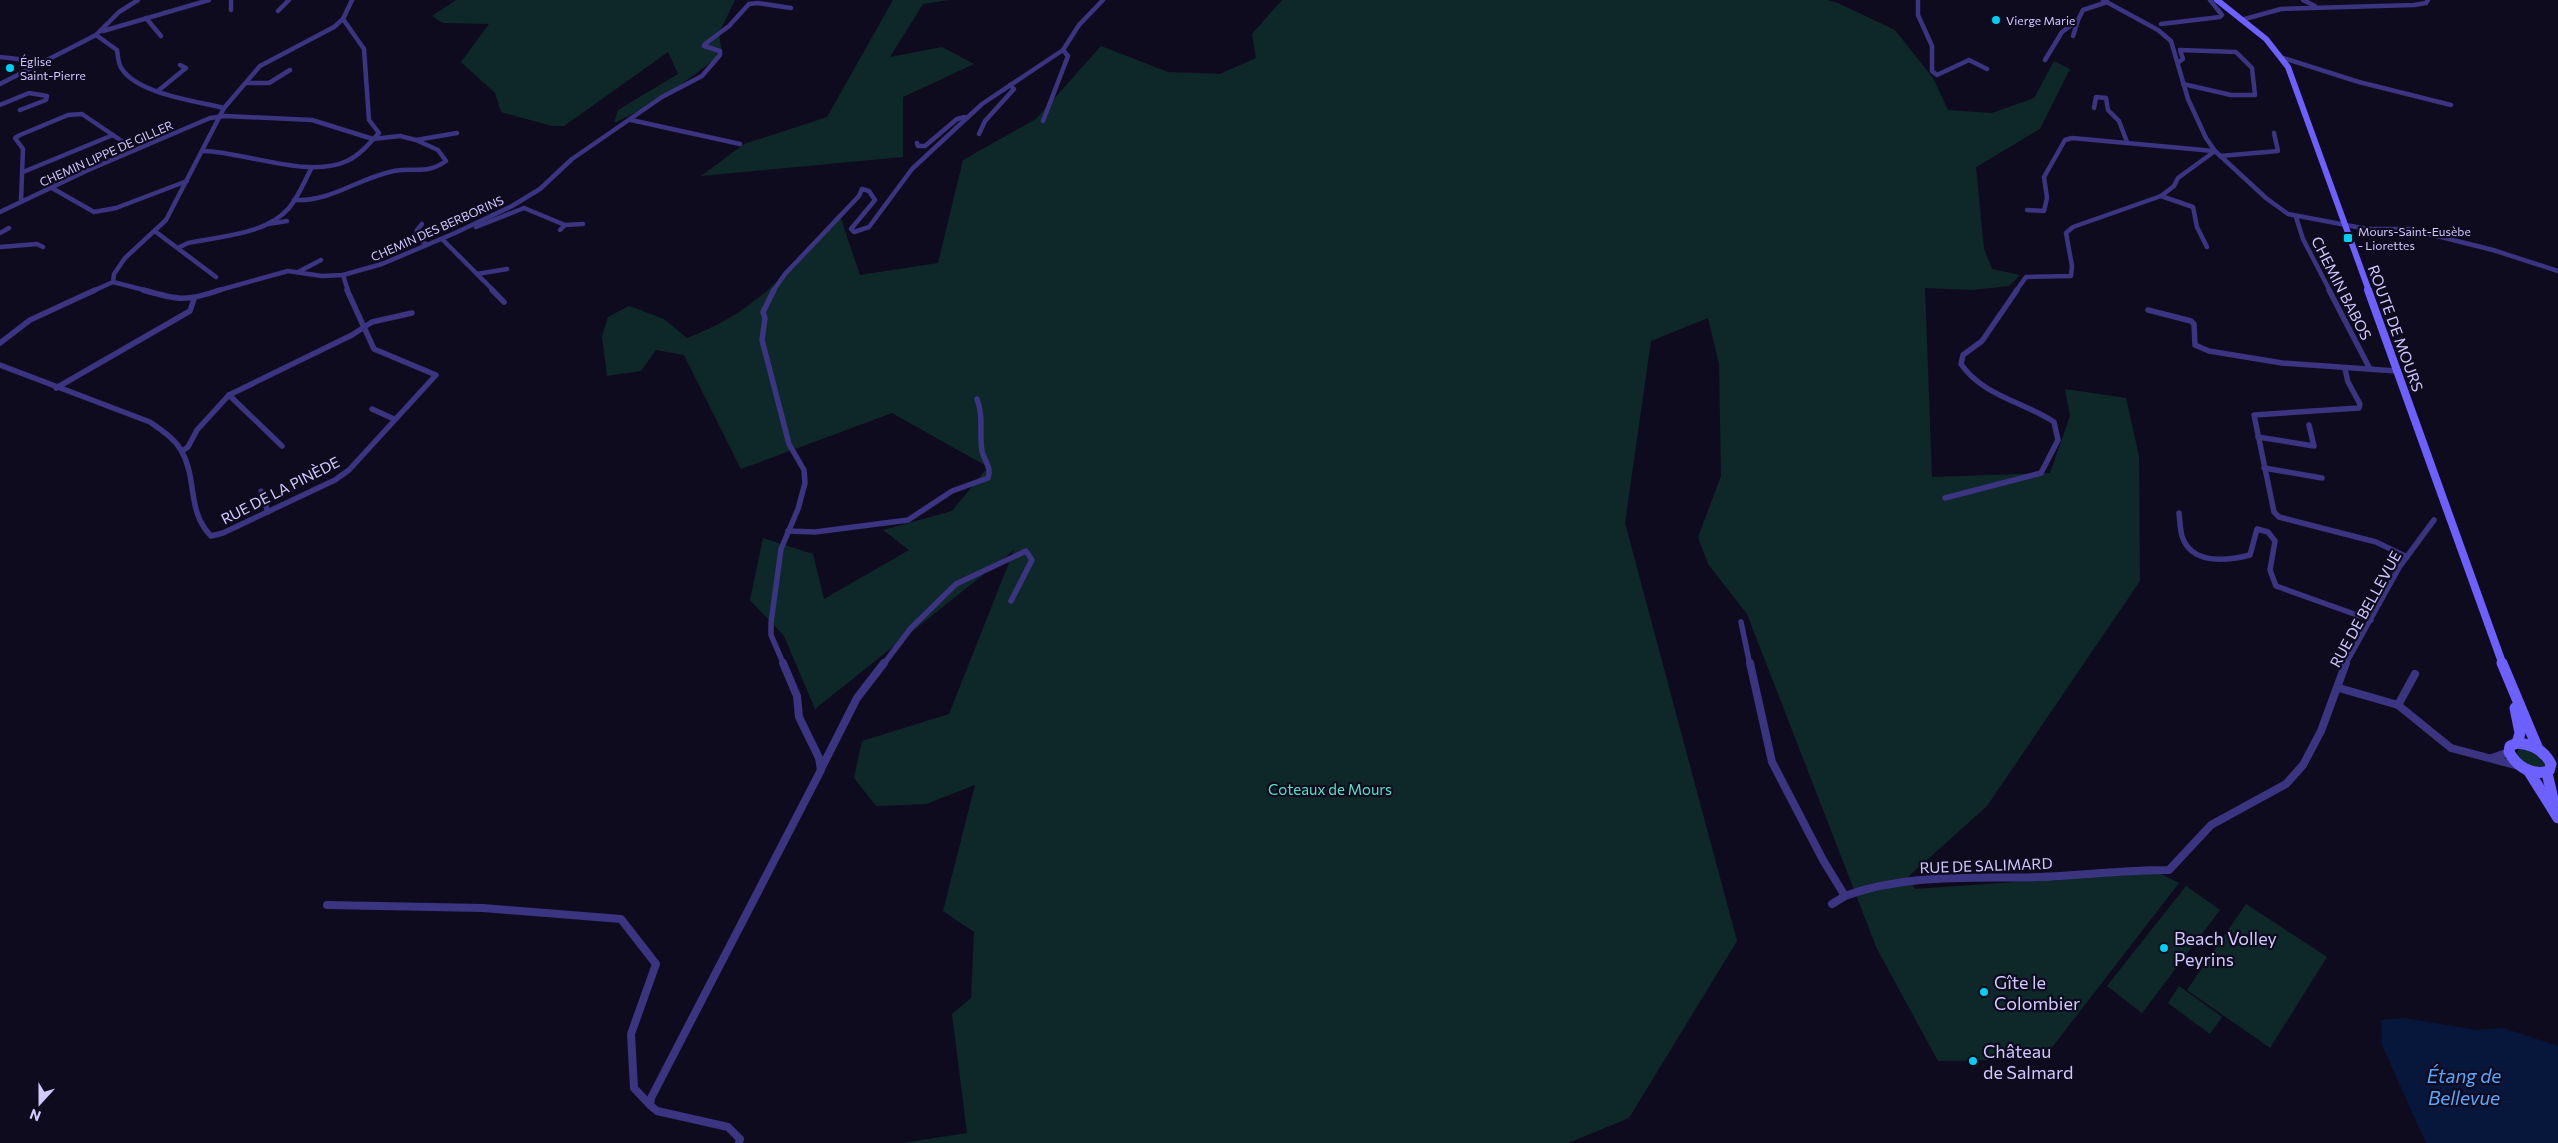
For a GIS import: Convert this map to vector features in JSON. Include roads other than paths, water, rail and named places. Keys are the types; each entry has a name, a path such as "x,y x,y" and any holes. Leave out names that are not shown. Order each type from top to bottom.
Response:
{"main road":[{"name":"ROUTE DE MOURS","path":"2215,1 2270,43 2283,58 2512,690 2542,752 2553,768 2558,817"},
{"name":"ROUTE DE MOURS","path":"2512,690 2520,733 2517,743"},
{"path":"2509,752 2510,746 2517,743 2542,752"},
{"name":"ROUTE DE MOURS","path":"2509,752 2513,760 2525,769 2540,786 2558,817"},
{"path":"2525,769 2553,768"}],"street":[{"path":"100,33 119,12 138,0"},
{"path":"0,84 23,74 100,33 209,0"},
{"path":"231,0 231,10"},
{"path":"278,12 289,0"},
{"path":"0,343 30,320 113,282 112,277 118,263 156,232 166,220 188,181 224,108 246,83 252,73 260,66 334,27 344,19 352,0"},
{"path":"820,770 817,752 799,717 794,688 771,635 773,598 779,558 805,483 804,470 785,433 762,340 765,305 785,274 859,196 862,189 869,191 875,200 853,226 854,232 869,227 912,168 969,116 1010,85 1064,50 1079,25 1103,0"},
{"path":"1918,0 1918,15 1932,46 1932,72 1937,75 1969,60 1987,69"},
{"path":"2303,0 2316,7"},
{"path":"2241,20 2281,9 2414,5 2426,3 2428,0"},
{"path":"2073,36 2078,20 2084,10 2105,1 2158,30 2171,41 2179,62 2188,100 2206,138 2215,151 2266,198 2296,217 2367,228 2409,229 2493,250 2558,271"},
{"path":"2162,24 2220,16 2222,15 2215,1"},
{"name":"CHEMIN DES BERBORINS","path":"113,282 172,298 194,299 269,275 298,272 322,276 343,275 382,264 426,244 442,239 512,206 540,189 572,159 662,97 702,76 720,55 720,51 704,46 705,44 729,26 749,4 758,3 790,8"},
{"path":"146,18 160,36"},
{"path":"203,151 226,152 312,167 327,167 346,162 373,139 379,133 369,120 364,50 344,19"},
{"path":"2045,60 2062,32 2078,20"},
{"path":"100,33 117,50 119,65 124,72 140,84 224,108"},
{"path":"1043,120 1068,56 1064,50"},
{"path":"2179,62 2183,59 2180,50 2236,52 2252,68 2255,95 2250,96 2183,84"},
{"path":"0,57 44,62"},
{"path":"2283,58 2359,82 2451,105"},
{"path":"159,90 186,68 180,65"},
{"path":"246,83 269,83 290,70"},
{"path":"23,74 34,78"},
{"path":"979,134 981,122 1009,97 1014,89 1010,85"},
{"path":"0,105 25,94 42,93 47,96 46,100 20,110"},
{"path":"2094,108 2096,97 2106,98 2108,110 2119,121 2127,142"},
{"path":"21,201 23,149 15,138 60,118 82,114 136,150"},
{"path":"917,143 918,146 925,146 934,141 956,120 969,116"},
{"name":"CHEMIN LIPPE DE GILLER","path":"0,212 201,121 221,117 312,120 373,139"},
{"path":"630,120 740,144"},
{"path":"2220,156 2278,150 2274,133"},
{"path":"416,140 457,134"},
{"path":"23,172 113,135"},
{"path":"294,200 315,199 347,191 394,172 431,171 446,161 438,150 416,140 400,136 373,139"},
{"path":"2027,210 2044,211 2048,195 2044,177 2065,140 2072,138 2127,142 2215,151"},
{"path":"1946,498 1965,491 2041,473 2058,440 2054,422 2038,412 2016,404 1973,377 1963,368 1961,358 1976,347 1988,334 2026,277 2037,275 2071,276 2072,270 2065,240 2066,233 2073,227 2161,196 2174,186 2178,178 2215,151"},
{"path":"262,225 287,210 312,167"},
{"path":"52,188 94,212 116,208 188,181"},
{"path":"2161,196 2193,207 2197,227 2207,247"},
{"path":"455,233 487,223 520,208 565,225 583,224"},
{"name":"CHEMIN BABOS","path":"2296,217 2303,239 2370,370"},
{"path":"180,247 188,243 262,225 287,221"},
{"path":"422,224 417,230 416,237 426,244"},
{"path":"560,230 565,225"},
{"path":"0,233 9,228"},
{"path":"156,232 180,247 216,277"},
{"path":"442,239 504,302"},
{"path":"0,247 37,244 43,247"},
{"path":"298,272 321,260"},
{"path":"477,274 507,269"},
{"path":"343,275 343,280 363,327"},
{"path":"56,388 190,311 194,299"},
{"path":"2148,310 2191,321 2194,324 2195,345 2200,349 2282,364 2396,371"},
{"path":"0,365 56,388 150,422 169,436 182,451 188,447 197,430 229,395 352,335 363,327 391,316 412,313"},
{"name":"RUE DE LA PINÈDE","path":"182,451 198,520 204,531 213,536 335,480 349,470 436,375 380,354 374,349 363,327"},
{"path":"2345,369 2348,382 2360,404 2359,408 2254,415 2274,512 2279,517 2376,542 2407,557"},
{"path":"229,395 282,446"},
{"path":"788,532 815,532 908,520 952,491 988,478 990,471 982,452 983,413 977,399"},
{"path":"372,409 394,419"},
{"path":"2258,437 2314,446 2309,425"},
{"path":"2264,468 2322,478"},
{"path":"261,491 268,512"},
{"path":"2179,514 2182,538 2187,548 2198,556 2212,559 2234,560 2250,555 2257,529 2264,529 2271,533 2275,541 2270,563 2270,575 2276,586 2372,620"},
{"name":"RUE DE BELLEVUE","path":"2338,688 2346,663 2407,557 2428,531 2434,520"},
{"path":"650,1105 651,1098 810,796 820,770 857,698 911,628 956,584 1026,551 1032,560 1011,601"},
{"path":"1741,622 1772,762 1823,860 1845,896"},
{"path":"2398,705 2415,674"},
{"path":"2338,688 2398,705 2446,746 2525,769"},
{"name":"RUE DE SALIMARD","path":"1832,904 1845,896 1875,886 1922,881 2042,877 2131,870 2169,870 2211,825 2277,790 2294,775 2303,765 2321,731 2338,688"},
{"path":"2492,758 2509,752"},
{"path":"327,905 482,908 622,919 656,964 631,1034 634,1088 657,1111 728,1127 740,1139 739,1143"}],"water":[{"name":"Étang de Bellevue","path":"2405,1018 2475,1030 2503,1028 2558,1046 2558,1143 2426,1143 2382,1045 2381,1020"}],"place":[{"name":"Vierge Marie","path":"1996,20"},
{"name":"Église Saint-Pierre","path":"10,68"},
{"name":"Mours-Saint-Eusèbe - Liorettes","path":"2348,238"},
{"name":"Beach Volley Peyrins","path":"2164,948"},
{"name":"Gîte le Colombier","path":"1984,992"},
{"name":"Château de Salmard","path":"1973,1061"}],"park label":[{"name":"Coteaux de Mours","path":"1330,789"}]}
